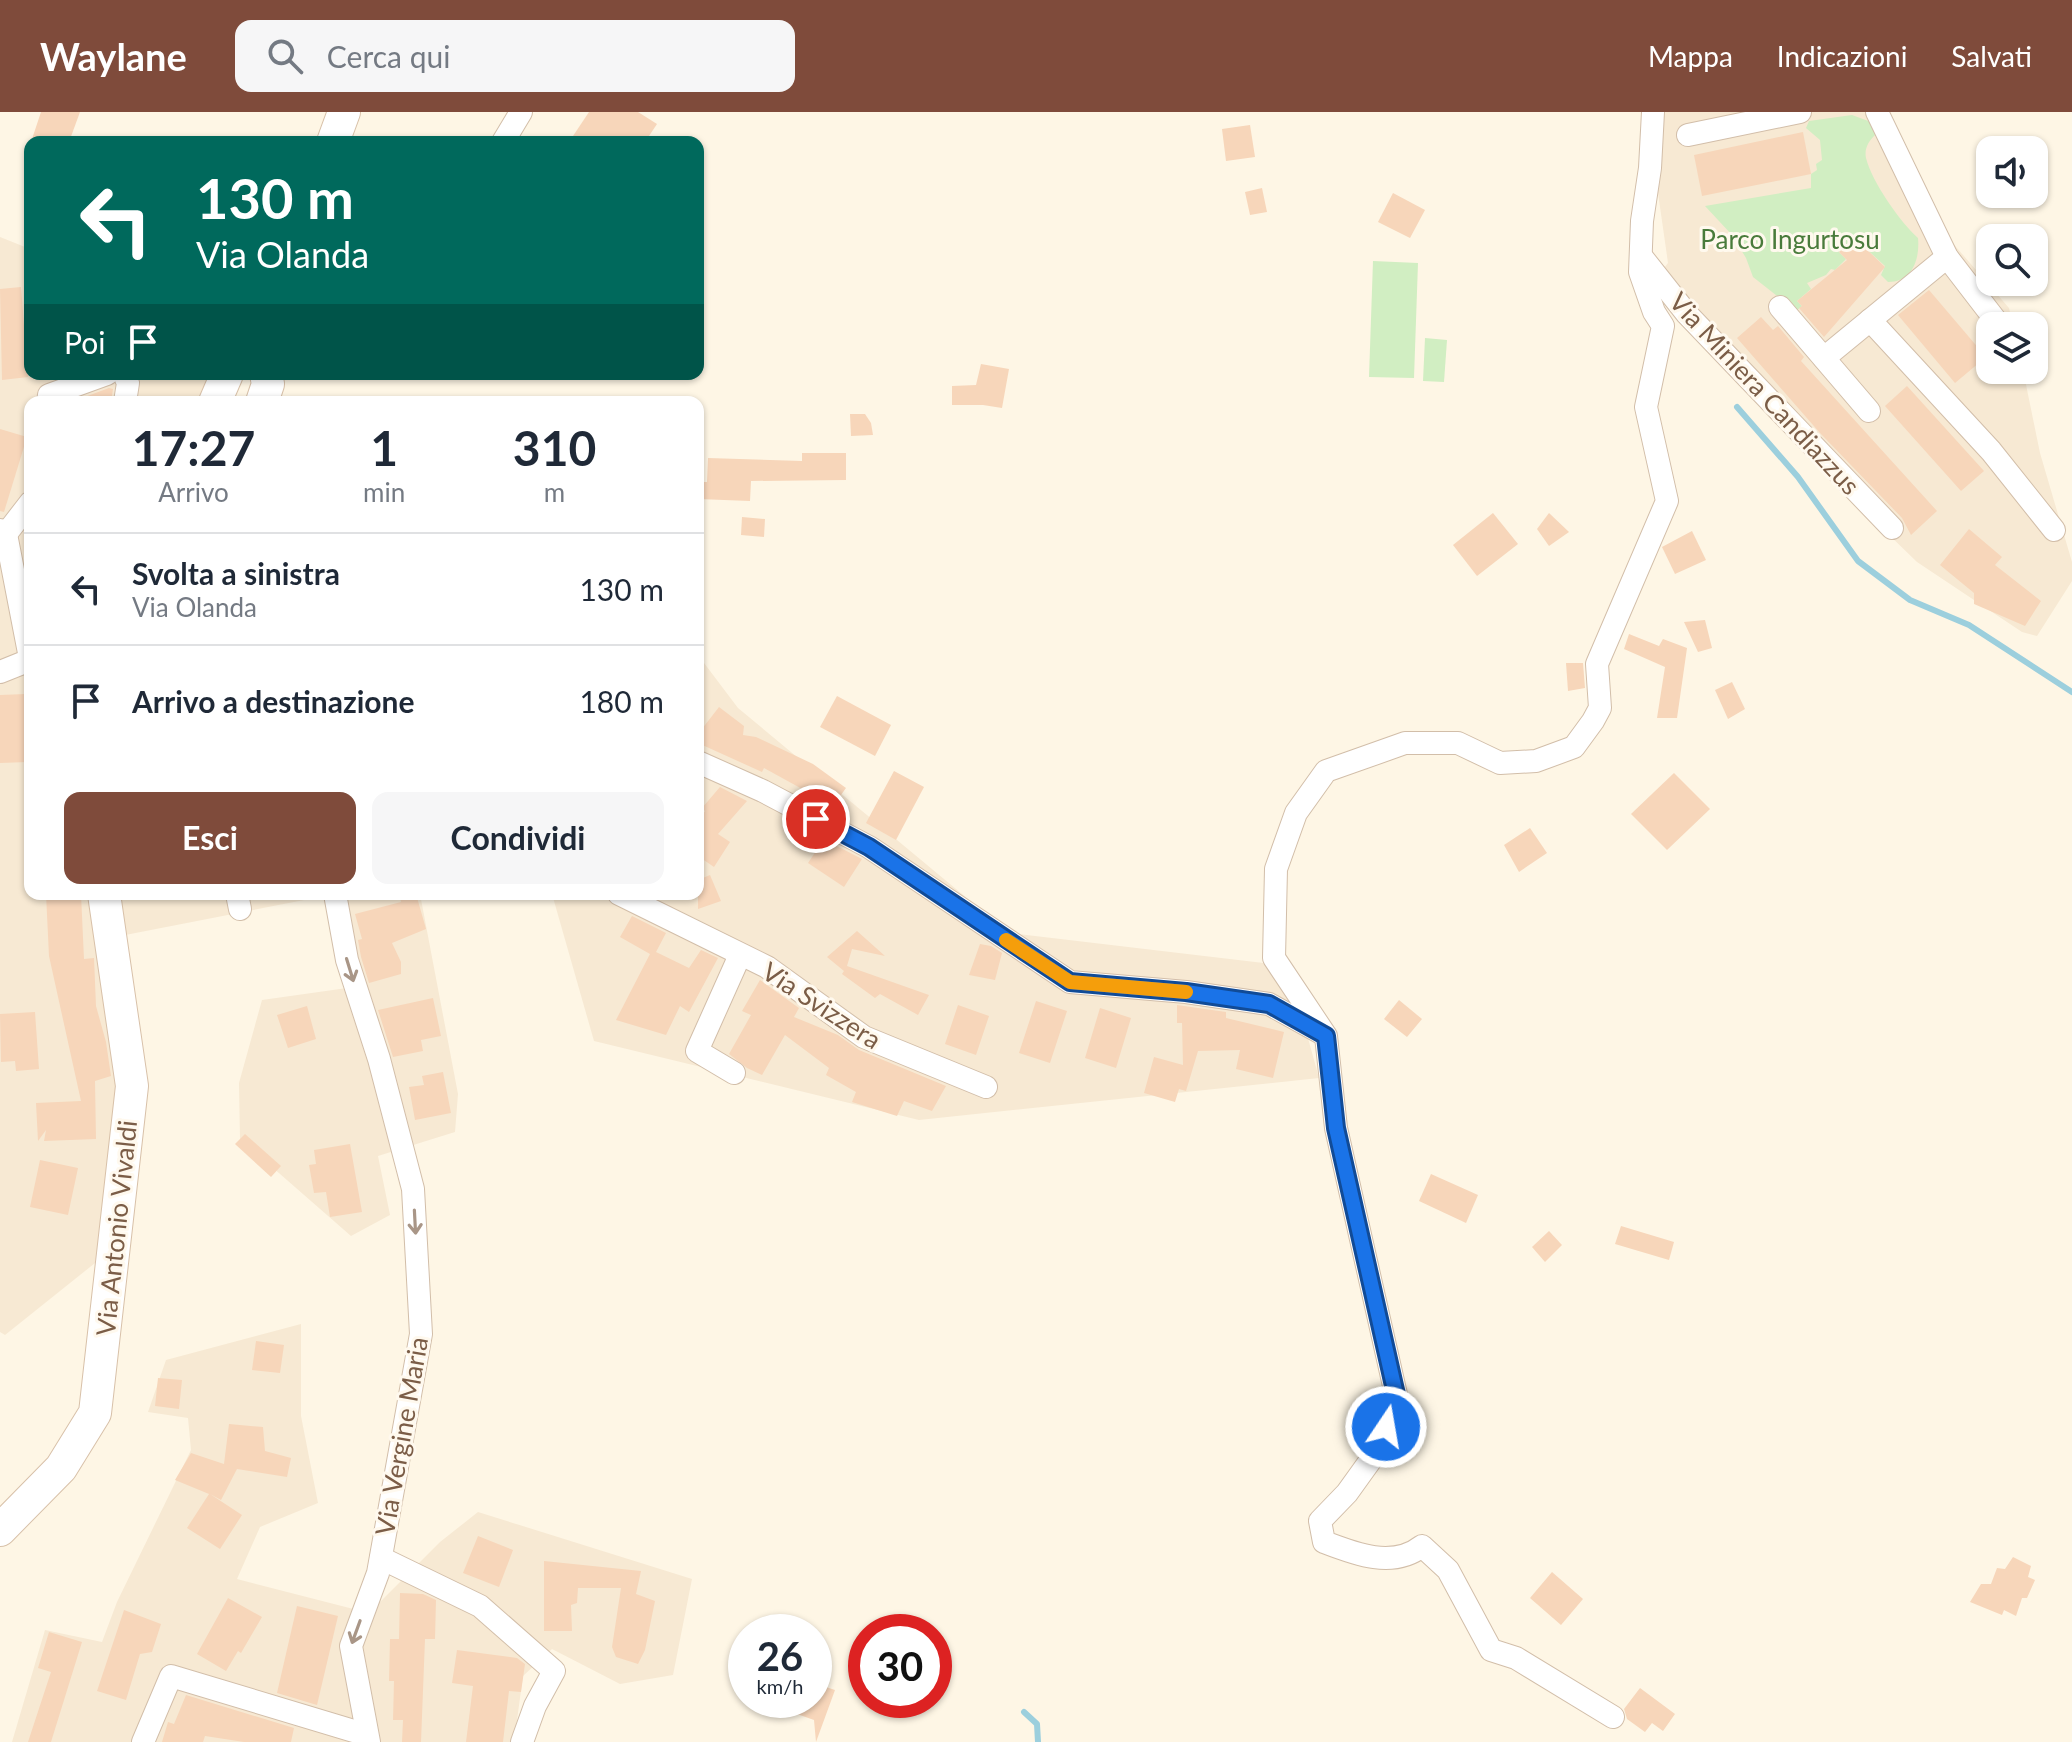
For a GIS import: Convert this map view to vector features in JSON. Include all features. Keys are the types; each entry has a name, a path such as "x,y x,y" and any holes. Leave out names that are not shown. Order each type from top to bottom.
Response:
{"main road":[{"path":"335,136 344,112"},
{"name":"Via Antonio Vivaldi","path":"0,1530 61,1468 95,1413 132,1086 105,900"}],"street":[{"path":"507,136 521,112"},
{"path":"1613,1717 1516,1658 1491,1650 1448,1570 1422,1546 1409,1557 1363,1558 1324,1542 1320,1521 1347,1493 1375,1454 1397,1399 1336,1128 1326,1036 1274,958 1276,869 1296,813 1326,771 1405,743 1458,743 1500,763 1536,761 1574,747 1600,708 1597,664 1667,501 1646,407 1663,326 1654,312 1640,272 1653,112"},
{"path":"1688,135 1773,115 1800,112"},
{"path":"1877,112 1947,257 1989,312"},
{"name":"Via Miniera Candiazzus","path":"1641,256 1687,314 1892,528"},
{"path":"1824,358 1947,257"},
{"path":"1780,307 1869,411"},
{"path":"1870,320 1991,451 2054,530"},
{"path":"49,396 90,380"},
{"path":"24,509 3,532 24,610"},
{"path":"0,672 24,662"},
{"path":"704,765 763,791 869,847 1070,982 1186,992 1269,1004 1326,1036"},
{"name":"Via Vergine Maria","path":"336,900 347,960 379,1059 413,1189 421,1334 381,1558 351,1646 368,1738"},
{"name":"Via Svizzera","path":"631,900 767,967 864,1037 986,1087"},
{"path":"734,1073 697,1051 740,955"},
{"path":"381,1558 480,1606 554,1671 535,1706 522,1742"},
{"path":"143,1742 171,1676 368,1738"}],"shaded area":[{"path":"1651,112 1888,112 1950,240 1976,270 1976,296 1999,296 2009,308 2010,312 1976,312 1976,384 2026,384 2040,453 2072,562 2072,581 2037,636 2022,632 1917,562 1852,499 1653,282 1668,263 1649,130"},
{"path":"0,237 24,247 24,380 217,380 211,396 24,396 24,900 304,900 115,937 133,1071 95,1263 5,1335 0,1332"},
{"path":"704,663 738,708 1009,933 1288,966 1319,1078 919,1120 594,1041 554,900 704,900"},
{"path":"331,900 421,900 458,1094 455,1132 378,1156 390,1215 351,1236 240,1139 239,1083 262,1000 347,988"},
{"path":"301,1324 301,1416 318,1503 260,1527 237,1579 369,1613 440,1542 478,1512 692,1579 673,1675 620,1684 552,1649 523,1676 514,1742 12,1742 45,1630 102,1642 117,1602 191,1450 188,1418 148,1412 166,1360"}],"green space":[{"name":"Parco Ingurtosu","path":"1852,115 1871,122 1875,135 1868,145 1866,158 1888,201 1918,238 1916,261 1904,278 1888,282 1881,275 1885,266 1861,244 1858,246 1851,240 1839,252 1846,259 1835,270 1831,269 1826,275 1807,283 1811,289 1797,301 1802,306 1796,311 1753,277 1732,235 1705,206 1811,188 1811,174 1822,160 1820,140 1806,128 1809,121"},
{"path":"1373,261 1418,263 1414,378 1369,377"},
{"path":"1425,338 1447,340 1444,382 1423,381"}],"building":[{"path":"41,112 80,112 71,136 33,136"},
{"path":"589,112 638,112 657,124 649,136 573,136"},
{"path":"1250,125 1255,157 1226,161 1222,129"},
{"path":"1803,132 1811,174 1702,196 1694,155"},
{"path":"1262,188 1267,212 1250,215 1245,192"},
{"path":"1393,193 1425,210 1410,238 1378,222"},
{"path":"1851,240 1858,246 1860,243 1885,267 1824,337 1799,308 1802,306 1797,301 1847,260 1839,252"},
{"path":"21,287 24,377 2,380 0,289"},
{"path":"1929,290 1976,345 1976,365 1955,383 1898,315"},
{"path":"1761,317 1773,330 1778,326 1804,357 1801,361 1937,511 1911,535 1902,518 1820,433 1737,338"},
{"path":"981,364 1009,369 1002,408 952,405 952,386 976,385"},
{"path":"1907,386 1984,471 1961,491 1885,406"},
{"path":"109,388 113,389 112,396 87,396"},
{"path":"850,414 865,414 871,423 873,435 851,436"},
{"path":"0,429 24,436 24,447 4,512 0,511"},
{"path":"802,453 846,453 846,480 751,481 750,501 704,499 708,458 802,461"},
{"path":"1493,513 1518,544 1477,576 1453,545"},
{"path":"1549,513 1569,532 1549,546 1537,529"},
{"path":"742,517 765,519 764,537 741,535"},
{"path":"1969,529 2002,557 1995,565 2041,601 2025,626 1974,604 1974,593 1940,565"},
{"path":"1692,531 1706,560 1675,574 1662,547"},
{"path":"1705,620 1712,648 1698,652 1684,622"},
{"path":"1629,634 1659,646 1663,639 1687,648 1677,718 1657,718 1665,667 1624,649"},
{"path":"1566,663 1583,663 1585,688 1568,691"},
{"path":"1732,682 1745,709 1728,719 1715,690"},
{"path":"24,694 24,762 0,763 0,695"},
{"path":"837,696 891,725 875,756 820,727"},
{"path":"719,707 744,726 743,735 756,737 813,764 846,788 833,806 764,768 762,772 704,746 704,726"},
{"path":"894,771 924,787 896,840 866,823"},
{"path":"1674,773 1710,809 1667,850 1631,814"},
{"path":"720,787 747,801 718,834 730,842 714,867 704,860 704,806"},
{"path":"1530,828 1547,853 1519,872 1504,845"},
{"path":"831,843 862,859 844,887 808,863 820,845 827,850"},
{"path":"710,875 721,901 698,909 698,900 704,900 704,878"},
{"path":"46,900 81,900 84,959 94,958 96,1006 111,1076 95,1081 96,1139 44,1141 46,1130 38,1141 36,1103 81,1101 49,956"},
{"path":"418,900 426,929 392,943 401,962 401,974 369,983 361,957 358,940 362,939 355,914"},
{"path":"632,916 666,933 656,952 689,968 701,950 718,958 689,1012 680,1006 666,1035 616,1020 650,954 620,937"},
{"path":"857,931 885,956 852,949 847,966 929,995 918,1015 880,994 875,998 842,974 844,971 827,957"},
{"path":"980,944 1002,953 995,980 969,975"},
{"path":"760,980 799,1008 794,1017 838,1035 859,1050 946,1086 932,1111 904,1101 897,1116 852,1102 856,1092 826,1075 829,1068 785,1035 762,1075 747,1068 729,1054 751,1015 742,1011"},
{"path":"433,998 441,1036 421,1040 423,1051 393,1057 378,1010"},
{"path":"1399,1000 1422,1019 1407,1037 1384,1019"},
{"path":"1036,1001 1067,1011 1050,1063 1019,1053"},
{"path":"958,1005 989,1016 976,1055 945,1044"},
{"path":"1177,1005 1226,1012 1226,1018 1284,1032 1273,1078 1236,1069 1240,1050 1198,1051 1186,1091 1179,1089 1175,1102 1144,1093 1154,1057 1183,1065 1182,1023 1177,1023"},
{"path":"307,1006 316,1039 288,1048 277,1015"},
{"path":"1100,1008 1131,1018 1116,1068 1085,1058"},
{"path":"35,1012 39,1069 16,1071 15,1061 1,1062 0,1014"},
{"path":"443,1072 451,1113 415,1120 409,1087 424,1085 422,1076"},
{"path":"245,1134 281,1166 271,1177 235,1144"},
{"path":"350,1144 362,1212 330,1217 326,1192 314,1193 309,1165 316,1164 314,1150"},
{"path":"40,1160 78,1168 68,1215 30,1207"},
{"path":"1431,1174 1478,1195 1466,1223 1419,1201"},
{"path":"1621,1226 1674,1242 1669,1260 1615,1244"},
{"path":"1549,1231 1562,1245 1545,1262 1532,1247"},
{"path":"256,1341 284,1345 280,1373 252,1370"},
{"path":"158,1378 182,1380 179,1409 155,1406"},
{"path":"229,1424 263,1427 265,1451 291,1458 287,1477 237,1469 221,1500 210,1494 242,1515 220,1549 187,1528 209,1494 175,1480 191,1453 224,1464"},
{"path":"478,1536 513,1550 499,1587 463,1573"},
{"path":"2013,1557 2031,1566 2028,1577 2035,1580 2027,1598 2022,1598 2016,1616 2004,1610 2002,1615 1970,1602 1981,1584 1991,1584 1997,1568 2005,1569"},
{"path":"544,1561 641,1571 636,1594 655,1601 645,1650 638,1664 616,1657 612,1647 621,1588 578,1588 577,1603 571,1605 572,1631 544,1631"},
{"path":"1552,1572 1583,1599 1561,1625 1530,1598"},
{"path":"400,1593 423,1594 436,1600 435,1639 425,1639 421,1742 402,1742 403,1720 393,1720 394,1681 389,1681 390,1639 399,1639"},
{"path":"228,1598 262,1617 241,1653 238,1651 226,1671 197,1654"},
{"path":"297,1606 338,1616 317,1705 277,1693"},
{"path":"124,1610 161,1624 152,1652 140,1654 126,1700 97,1691"},
{"path":"49,1632 82,1642 51,1742 28,1742 51,1672 38,1668"},
{"path":"457,1650 517,1658 525,1664 521,1692 509,1691 503,1742 466,1742 473,1686 452,1683"},
{"path":"1640,1688 1675,1714 1663,1731 1652,1723 1645,1732 1627,1719 1624,1709"},
{"path":"186,1695 294,1728 291,1742 244,1742 205,1736 203,1742 162,1742 168,1722 174,1724"},
{"path":"808,1718 825,1718 816,1742 814,1720"}],"waterway":[{"path":"1737,407 1798,477 1858,561 1910,600 1969,625 2072,692"},
{"path":"1024,1712 1037,1724 1038,1742"}],"slow traffic":[{"path":"1006,940 1070,982 1186,992"}],"route":[{"path":"816,819 869,847 1070,982 1186,992 1269,1004 1326,1036 1336,1128 1397,1399 1386,1427"}]}
